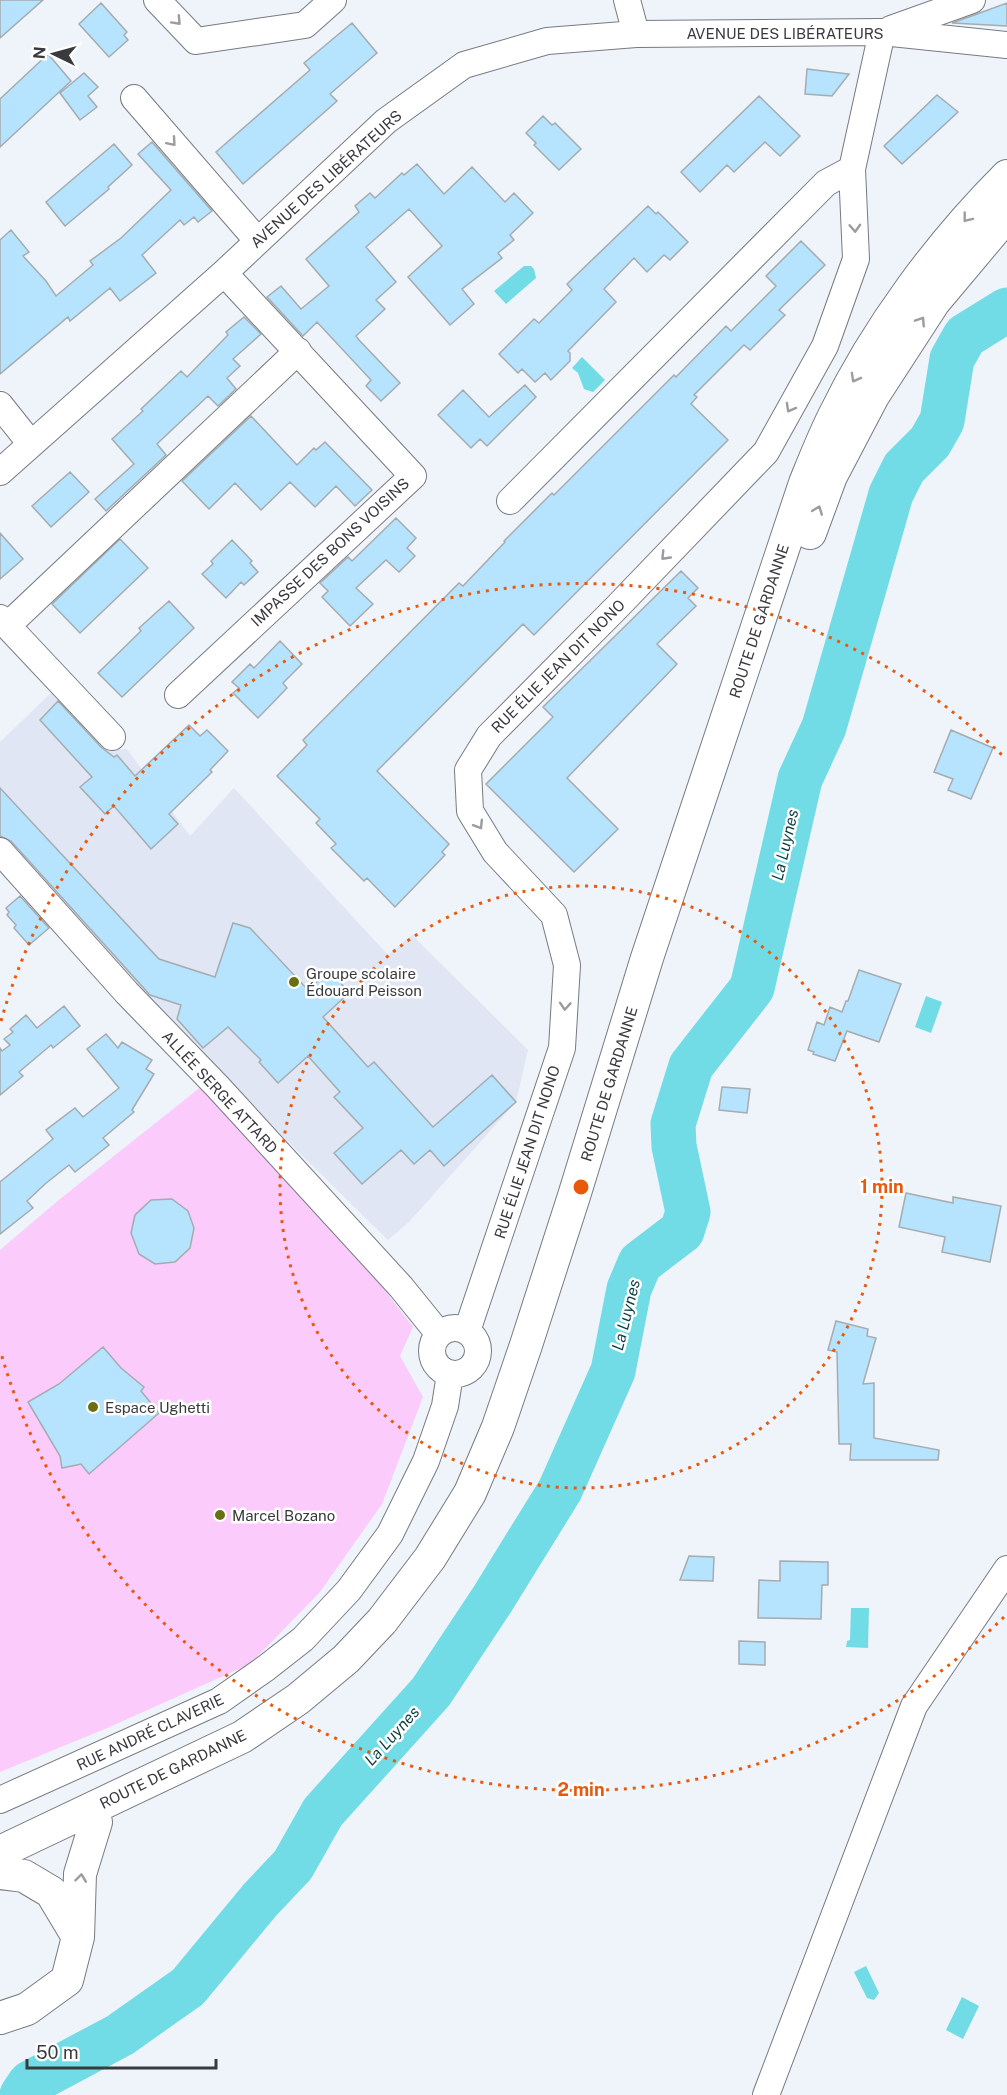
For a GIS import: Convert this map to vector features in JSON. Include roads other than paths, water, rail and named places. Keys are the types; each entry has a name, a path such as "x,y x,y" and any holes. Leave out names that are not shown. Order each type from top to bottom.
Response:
{"main road":[{"name":"ROUTE DE GARDANNE","path":"0,1852 242,1737 298,1699 346,1659 382,1621 430,1558 470,1493 498,1427 519,1365 647,958 805,483 834,416 872,346 920,278 973,210 1007,176"},
{"name":"ROUTE DE GARDANNE","path":"0,1872 96,1822 246,1751 298,1718 344,1682 391,1637 453,1553 488,1491 518,1419 794,575 831,476 873,396 934,302 1007,215"},
{"path":"0,2018 27,2009 67,1980 78,1937 80,1874 96,1822"},
{"path":"0,1872 24,1876 51,1892 78,1937"}],"street":[{"path":"157,0 196,41 306,25 333,0"},
{"path":"627,0 636,34"},
{"path":"882,32 972,0"},
{"name":"AVENUE DES LIBÉRATEURS","path":"0,472 224,273 386,121 464,65 547,42 636,34 882,32 1007,45"},
{"name":"RUE ÉLIE JEAN DIT NONO","path":"466,1331 562,1048 567,965 554,915 495,852 470,811 468,770 489,736 766,452 825,346 856,259 852,169 882,32"},
{"path":"134,98 257,240"},
{"path":"510,501 826,183 852,169"},
{"name":"IMPASSE DES BONS VOISINS","path":"177,695 413,476 224,273"},
{"path":"112,737 4,622 298,351"},
{"path":"0,405 31,444"},
{"name":"ALLÉE SERGE ATTARD","path":"0,851 400,1287 439,1334"},
{"path":"457,1328 466,1331 474,1338 478,1348 477,1359 461,1374 450,1374 436,1364 432,1354 434,1343 439,1334 447,1329 457,1328"},
{"name":"RUE ANDRÉ CLAVERIE","path":"0,1800 219,1701 303,1639 349,1590 390,1534 426,1461 445,1406 450,1374"},
{"path":"766,2095 914,1706 1007,1569"}],"water":[{"path":"524,266 531,266 534,269 536,278 506,304 494,291"},
{"path":"582,357 605,380 593,392 584,389 578,373 572,368"},
{"path":"926,996 942,1002 931,1033 915,1027"},
{"path":"851,1608 869,1608 868,1648 846,1647 847,1641 850,1640"},
{"path":"866,1966 879,1993 874,2000 867,1998 854,1972"},
{"path":"962,1997 979,2006 963,2039 946,2030"}],"waterway":[{"name":"La Luynes","path":"22,2095 30,2083 120,2035 188,1987 260,1900 293,1865 323,1812 431,1692 492,1600 560,1490 613,1371 629,1289 640,1263 682,1231 688,1212 674,1146 673,1124 691,1066 752,988 800,779 824,727 891,494 904,468 930,442 942,421 952,359 965,336 1007,310"}],"place":[{"name":"Groupe scolaire Édouard Peisson","path":"294,982"},
{"name":"Espace Ughetti","path":"93,1407"},
{"name":"Marcel Bozano","path":"220,1515"}]}
